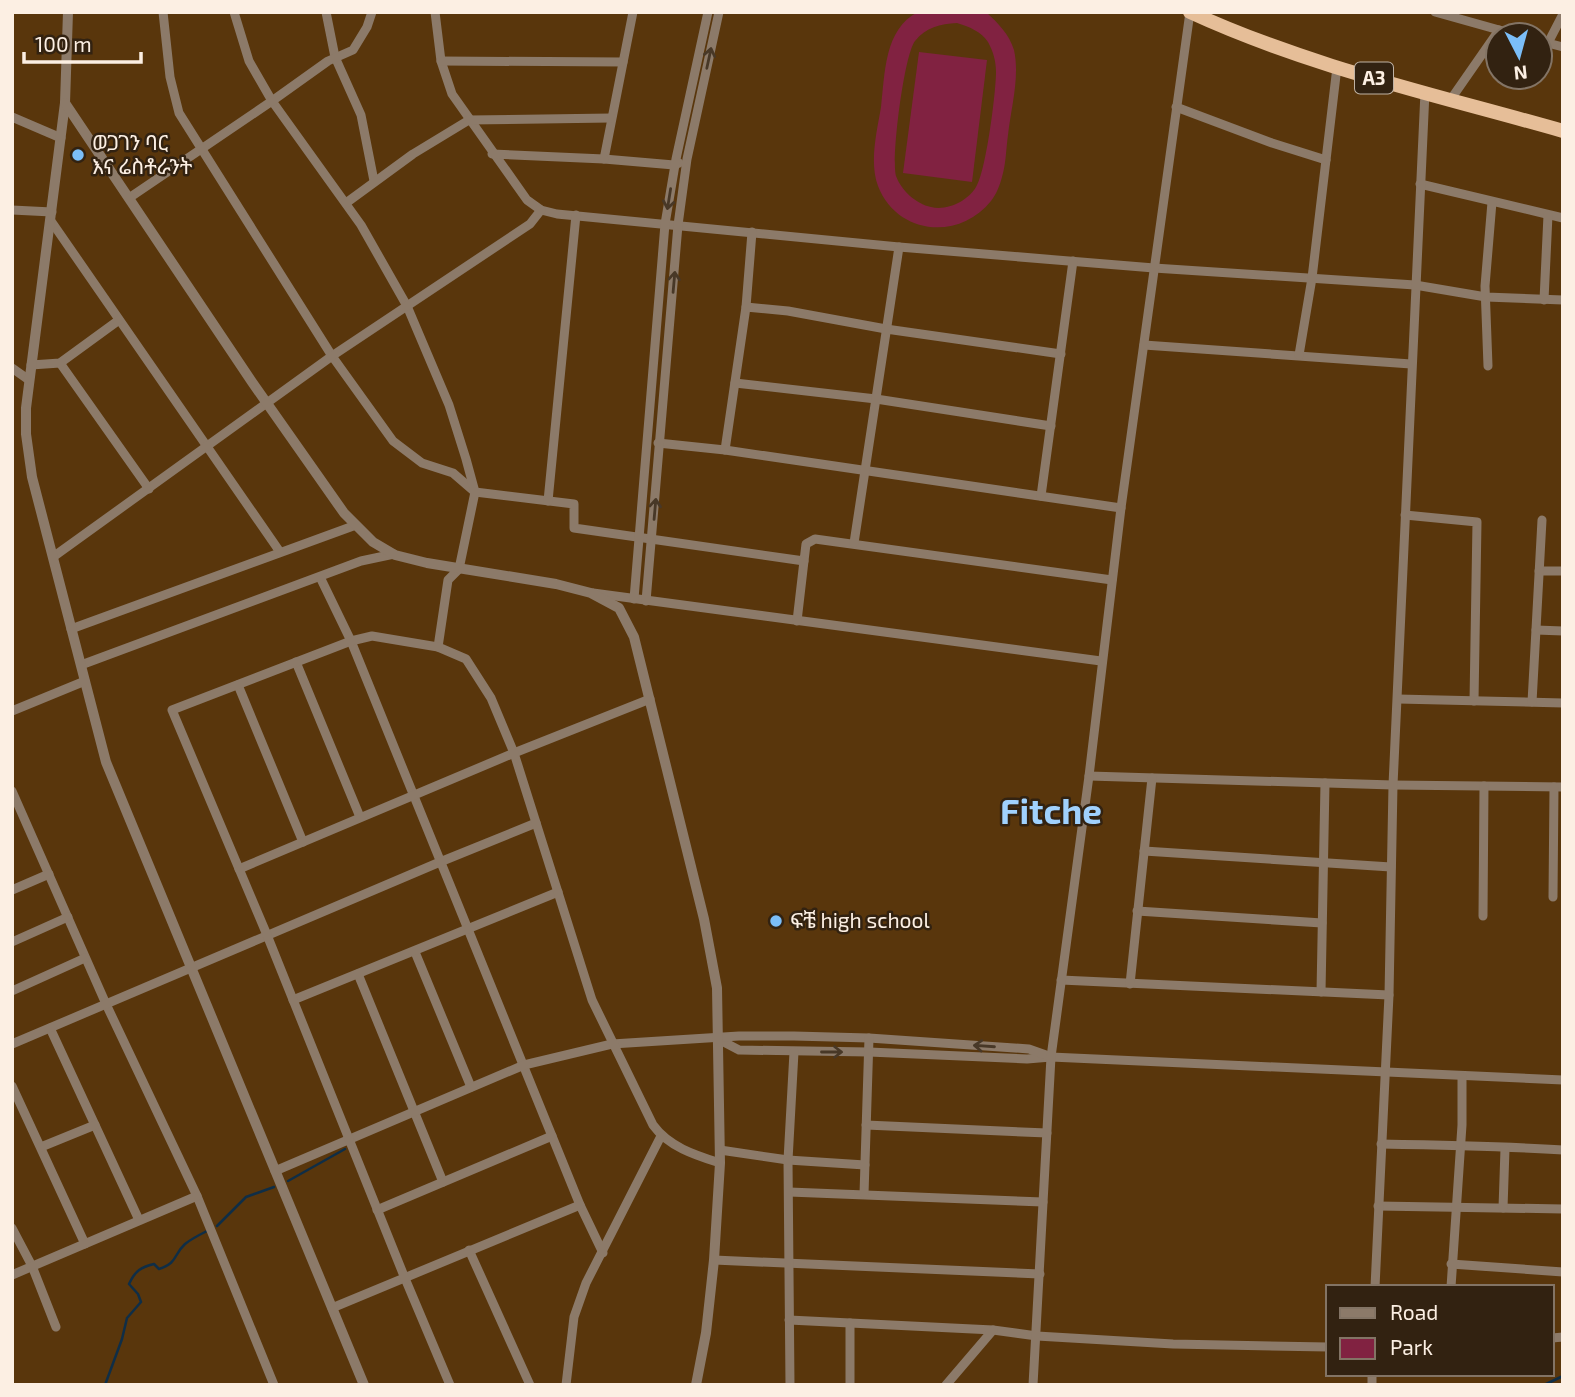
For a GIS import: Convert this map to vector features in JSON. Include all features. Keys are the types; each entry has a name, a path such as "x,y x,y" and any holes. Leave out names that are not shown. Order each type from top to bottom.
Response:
{"highway":[{"name":"A3","path":"1190,12 1210,16 1253,40 1337,67 1563,131"}],"street":[{"path":"68,12 65,103 26,408 28,456 106,762 364,1385"},
{"path":"163,12 170,77 179,114 332,356 393,441 422,463 453,473 475,492 574,504 574,528 804,561"},
{"path":"234,12 249,61 272,101 361,225 407,306 449,405 475,492 459,569 447,580 438,646"},
{"path":"326,12 335,57 361,115 374,181"},
{"path":"129,198 335,57 353,50 367,27 372,12"},
{"path":"435,12 441,61 453,94 527,200 541,210 899,247 1154,268 1415,285 1486,298 1563,300"},
{"path":"604,159 633,12"},
{"path":"634,599 665,224 674,165 708,12"},
{"path":"646,601 678,225 687,159 719,12"},
{"path":"1033,1385 1051,1057 1089,776 1121,508 1190,12"},
{"path":"1435,12 1484,26"},
{"path":"1451,99 1484,52"},
{"path":"441,61 623,62"},
{"path":"1299,355 1312,278 1337,67"},
{"path":"1375,1285 1388,995 1393,785 1425,92"},
{"path":"65,103 344,513 373,542 394,554 591,593 1101,661"},
{"path":"1176,107 1326,160"},
{"path":"12,117 61,138"},
{"path":"346,204 374,181 469,120 611,118"},
{"path":"492,153 674,165 687,159"},
{"path":"1420,184 1563,218"},
{"path":"1488,366 1485,286 1492,202"},
{"path":"12,210 51,216 119,320 280,552"},
{"path":"53,557 332,356 530,224 541,210"},
{"path":"548,501 576,215"},
{"path":"1544,300 1548,215"},
{"path":"725,450 746,307 752,232"},
{"path":"854,543 899,247"},
{"path":"1041,496 1073,261"},
{"path":"746,307 788,311 886,329 1060,354"},
{"path":"31,365 60,363 119,320"},
{"path":"1144,345 1411,364"},
{"path":"60,363 149,489"},
{"path":"12,368 29,380"},
{"path":"735,383 876,398 1051,426"},
{"path":"648,442 725,450 1121,508"},
{"path":"1405,515 1477,522 1474,701"},
{"path":"1532,702 1542,520"},
{"path":"71,629 356,525"},
{"path":"797,621 806,544 815,539 1112,580"},
{"path":"81,665 361,561 394,554"},
{"path":"1539,571 1563,571"},
{"path":"320,577 351,641 580,1205 603,1253"},
{"path":"591,593 619,608 634,637 704,919 717,988 720,1163 714,1260 706,1333 696,1385"},
{"path":"1536,630 1563,631"},
{"path":"450,1385 267,935 172,710 351,641 372,636 438,646 466,659 491,698 514,753 592,1000 612,1044 661,1136 691,1154 720,1163"},
{"path":"296,663 360,817"},
{"path":"12,711 85,681"},
{"path":"238,685 303,842"},
{"path":"239,869 650,699"},
{"path":"1398,699 1563,702"},
{"path":"1089,776 1558,787 1553,897"},
{"path":"1130,984 1152,778"},
{"path":"1321,992 1325,783"},
{"path":"1483,916 1484,786"},
{"path":"12,791 106,1004 197,1196 274,1385"},
{"path":"12,1044 536,823"},
{"path":"1144,851 1391,867"},
{"path":"12,890 49,874"},
{"path":"293,1000 558,892"},
{"path":"1137,911 1322,923"},
{"path":"12,942 68,918"},
{"path":"415,952 471,1087"},
{"path":"12,991 85,958"},
{"path":"358,975 443,1182"},
{"path":"1061,980 1388,995"},
{"path":"50,1028 139,1220"},
{"path":"275,1171 524,1065 612,1044 739,1036 869,1038 1029,1049 1051,1057"},
{"path":"864,1194 869,1038"},
{"path":"718,1039 739,1050 1027,1059 1051,1057 1563,1080"},
{"path":"790,1385 788,1160 794,1052"},
{"path":"1451,1285 1461,1145 1462,1077"},
{"path":"12,1086 85,1244"},
{"path":"41,1147 95,1125"},
{"path":"866,1125 1047,1133"},
{"path":"377,1210 552,1136"},
{"path":"566,1385 574,1317 586,1283 661,1136"},
{"path":"1381,1144 1461,1145 1505,1149 1513,1146 1563,1150"},
{"path":"1503,1208 1505,1149"},
{"path":"720,1150 788,1160 864,1165"},
{"path":"789,1192 1043,1202"},
{"path":"12,1275 197,1196"},
{"path":"332,1308 580,1205"},
{"path":"1378,1206 1563,1209"},
{"path":"12,1228 32,1266 55,1327"},
{"path":"469,1250 530,1385"},
{"path":"714,1260 1040,1274"},
{"path":"1451,1264 1563,1272"},
{"path":"789,1320 1173,1344 1326,1347"},
{"path":"850,1323 850,1385"},
{"path":"946,1385 993,1331"}],"green space":[{"path":"918,12 986,12 1006,34 1016,60 1004,167 999,187 995,196 978,214 946,227 914,223 899,215 887,202 875,177 875,146 888,54 898,29","holes":["957,23 974,30 988,42 994,56 996,82 980,179 962,201 937,208 920,203 901,186 896,176 895,150 903,85 915,41 929,29"]},
{"path":"919,52 987,60 972,182 903,173"}],"waterway":[{"path":"288,1181 345,1149"},
{"path":"217,1226 246,1197 274,1187"},
{"path":"105,1385 127,1318 141,1302 129,1284 134,1276 149,1265 154,1264 159,1269 169,1264 185,1244 207,1231"},
{"path":"1544,1385 1563,1376"}],"place":[{"name":"ወጋገን ባር እና ሬስቶራንት","path":"78,155"},
{"name":"ፍቼ high school","path":"776,921"}],"district":[{"name":"Fitche","path":"1051,812"}]}
